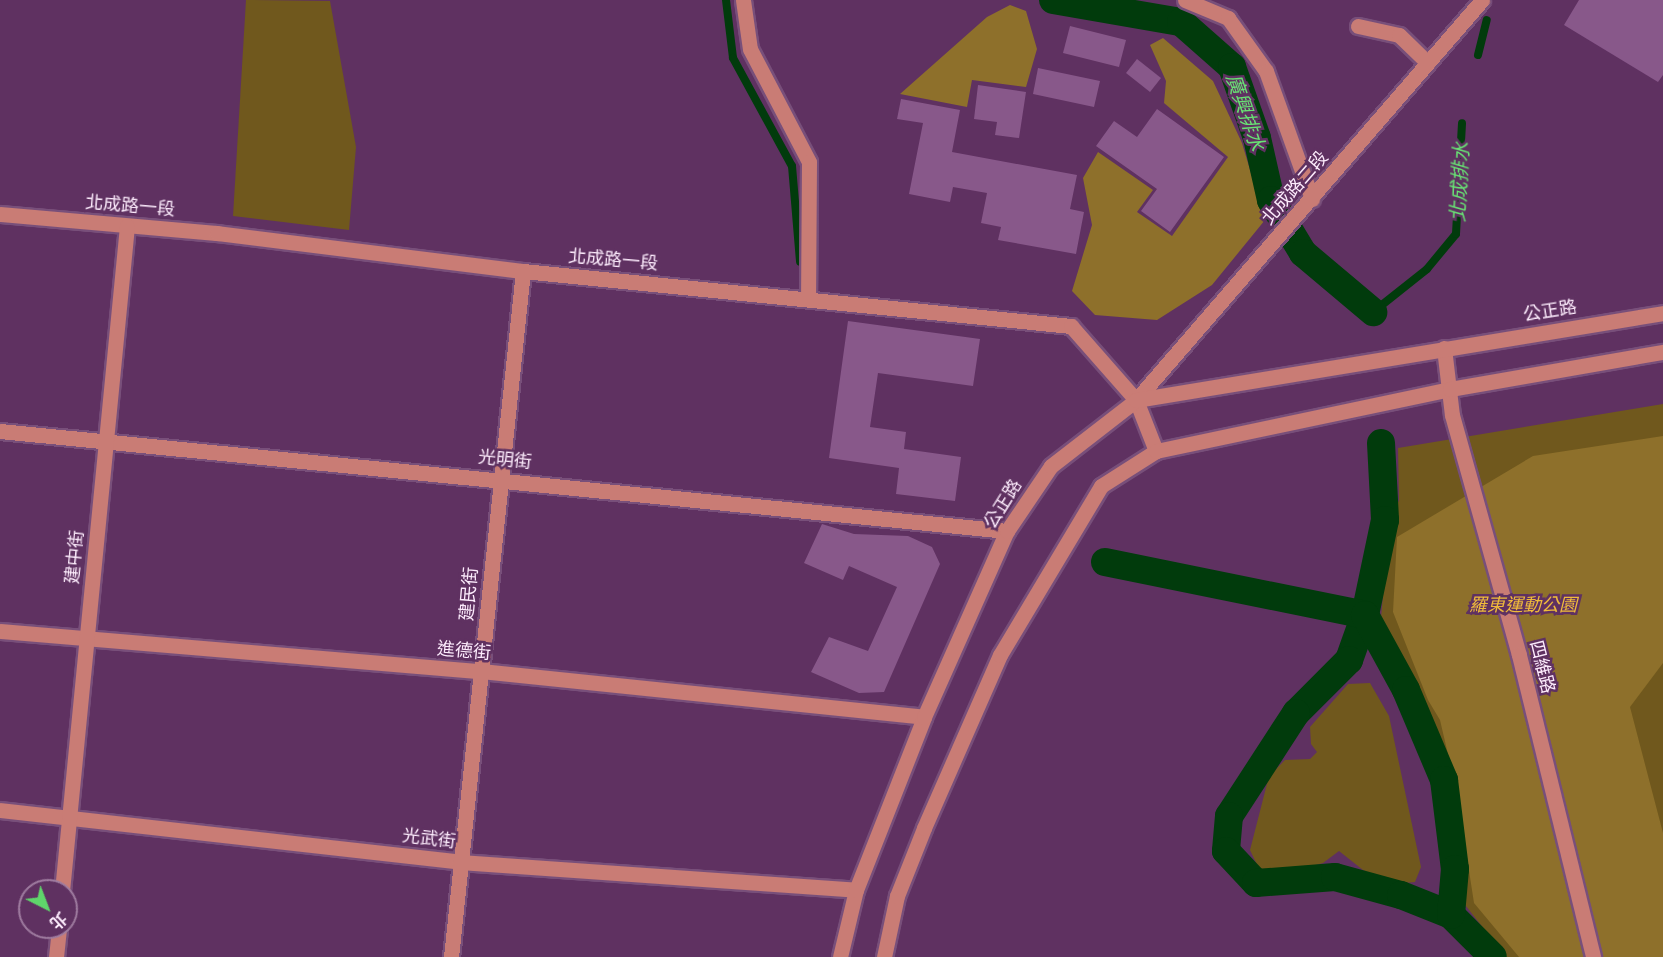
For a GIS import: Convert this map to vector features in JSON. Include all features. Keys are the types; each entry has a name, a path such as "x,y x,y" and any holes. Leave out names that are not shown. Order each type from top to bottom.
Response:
{"street":[{"path":"743,0 750,49 809,162 808,297"},
{"path":"1185,0 1228,18 1266,71 1312,200"},
{"name":"北成路二段","path":"1136,400 1312,200 1482,0"},
{"path":"1358,26 1399,35 1428,63"},
{"name":"北成路一段","path":"0,214 127,226 523,271 808,297 1071,326 1136,400 1156,451"},
{"name":"建中街","path":"64,879 127,226"},
{"name":"建民街","path":"451,957 499,479 523,271"},
{"name":"公正路","path":"840,957 856,890 924,717 1007,531 1051,466 1136,400 1663,313"},
{"path":"1444,348 1450,389"},
{"path":"884,957 897,896 924,828 1000,656 1101,486 1156,451 1450,389 1663,352"},
{"name":"四維路","path":"1450,389 1452,415 1519,655 1593,957"},
{"name":"光明街","path":"0,431 1007,531"},
{"name":"進德街","path":"0,631 481,671 924,717"},
{"name":"光武街","path":"0,810 70,816 460,862 856,890"},
{"path":"56,957 58,939"}],"green space":[{"path":"246,0 330,1 356,147 349,230 233,216"},
{"path":"1010,5 1026,11 1037,49 1026,87 972,80 967,107 900,94 987,17"},
{"path":"1163,38 1213,81 1242,143 1265,220 1212,285 1157,320 1095,315 1072,291 1092,225 1083,178 1098,152 1153,190 1137,212 1172,236 1228,157 1164,103 1166,81 1150,45"},
{"name":"羅東運動公園","path":"1663,404 1663,957 1506,957 1462,901 1430,735 1379,641 1389,526 1399,500 1398,448"},
{"name":"羅東運動公園","path":"1663,436 1663,663 1630,707 1663,833 1663,957 1519,957 1474,903 1457,793 1440,720 1428,700 1393,612 1397,537 1533,456"},
{"path":"1370,683 1389,716 1421,867 1415,882 1393,884 1363,870 1339,851 1323,863 1287,873 1260,871 1250,850 1269,776 1285,760 1310,759 1317,752 1311,744 1310,727 1348,684"}],"building":[{"path":"1579,0 1663,0 1663,75 1658,82 1564,25"},
{"path":"1070,26 1126,40 1119,67 1063,53"},
{"path":"1137,59 1161,78 1150,92 1126,73"},
{"path":"1038,68 1100,81 1094,107 1033,94"},
{"path":"978,85 1026,92 1019,138 995,135 997,122 974,119"},
{"path":"901,99 960,110 952,152 1077,175 1070,209 1084,212 1076,254 998,240 1001,227 981,223 987,193 953,187 950,202 909,194 923,123 897,119"},
{"path":"1157,109 1224,157 1170,232 1141,211 1157,189 1096,146 1114,121 1137,137"},
{"path":"848,321 980,339 973,386 878,373 870,427 906,432 904,449 961,457 955,501 896,494 899,468 829,458"},
{"path":"822,524 854,534 908,536 932,547 940,564 884,692 859,693 811,672 829,637 868,651 897,587 849,566 843,580 804,563"}],"waterway":[{"path":"726,0 733,58 792,166 800,262"},
{"name":"廣興排水","path":"1053,0 1181,22 1232,67 1257,138 1271,200 1303,253 1373,312"},
{"name":"北成排水","path":"1478,55 1487,20"},
{"name":"北成排水","path":"1373,312 1427,269 1456,234 1462,123"},
{"path":"1381,443 1385,520 1365,615 1349,660 1296,713 1229,816 1226,851 1256,883 1335,877 1401,895 1451,915 1493,957"},
{"path":"1105,562 1365,615 1406,690 1444,780 1455,869 1451,915"}]}
